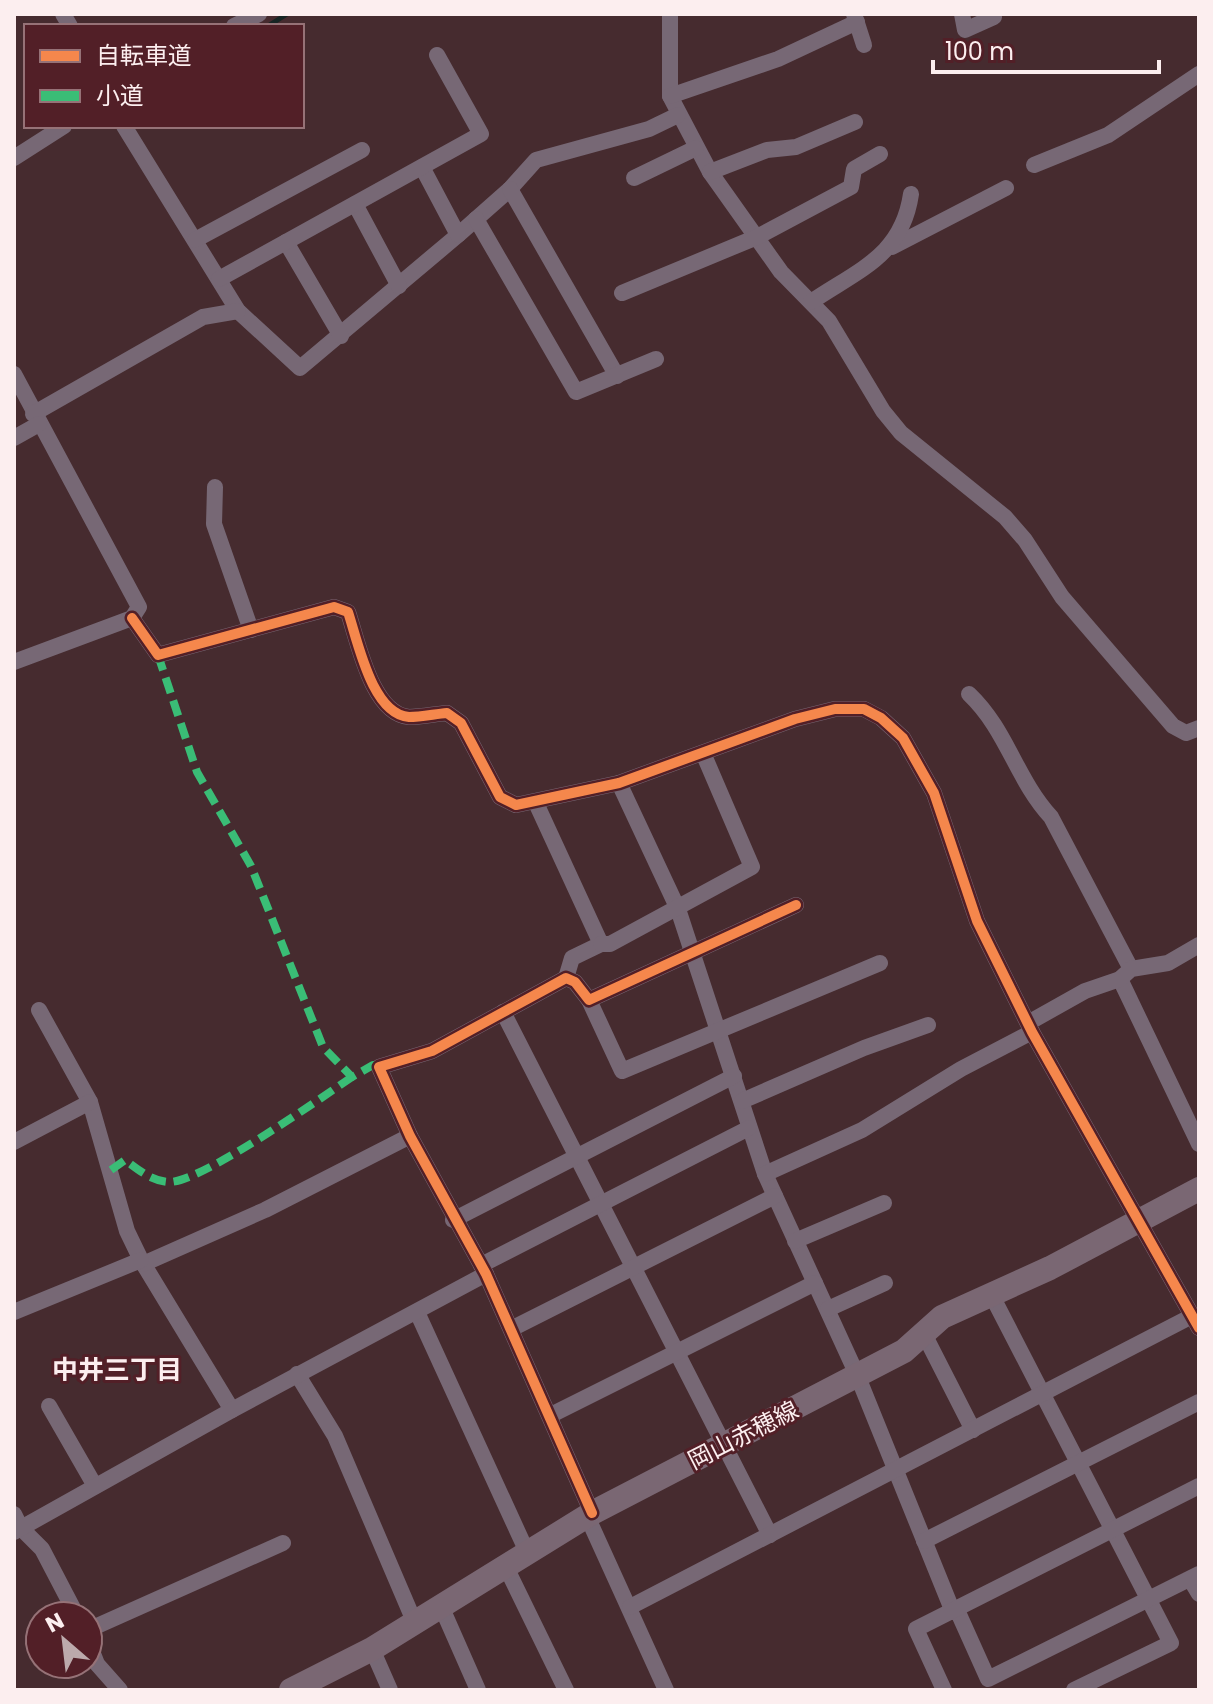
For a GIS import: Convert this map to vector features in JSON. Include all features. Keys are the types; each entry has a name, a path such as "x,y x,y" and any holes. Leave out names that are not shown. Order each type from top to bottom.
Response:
{"main road":[{"name":"岡山赤穂線","path":"299,1688 372,1649 589,1514 904,1351 942,1317 990,1292 1050,1268 1199,1189"}],"street":[{"path":"238,24 259,14"},
{"path":"670,14 670,96 678,115 710,172 781,272 829,321 883,411 901,433 1005,517 1025,540 1062,597 1173,726 1186,733 1199,728"},
{"path":"962,14 965,30 994,17"},
{"path":"670,96 778,59 856,18 864,45"},
{"path":"219,279 481,134 437,55"},
{"path":"1034,165 1108,135 1199,74"},
{"path":"125,128 238,311 300,368 458,235 510,189 536,160 649,129 678,115"},
{"path":"710,172 767,150 796,147 855,122"},
{"path":"14,158 61,128"},
{"path":"634,178 696,148"},
{"path":"195,240 362,150"},
{"path":"622,293 757,237 851,187 854,169 880,154"},
{"path":"422,167 458,235"},
{"path":"811,302 892,247 1006,188"},
{"path":"510,189 617,376"},
{"path":"892,247 908,218 911,194"},
{"path":"355,204 399,286"},
{"path":"476,219 576,392 656,359"},
{"path":"286,242 341,336"},
{"path":"14,438 36,419 203,317 238,311"},
{"path":"14,374 139,607 132,618 14,662"},
{"path":"215,487 214,524 251,630"},
{"path":"132,618 158,655 334,607 348,612 376,692 386,708 407,717 447,713 461,723 500,797 516,805 619,783 795,719 835,709 864,709 881,718 903,738 934,793 977,921 1030,1027 1196,1322 1043,1394 630,1607"},
{"path":"969,694 991,715 1032,796 1051,817 1126,974 1199,1144"},
{"path":"666,1690 589,1514 551,1415 484,1269 453,1220 379,1067 432,1051 566,978 572,958 601,944 610,944 752,867 703,753"},
{"path":"619,783 678,909 765,1174 828,1309 897,1469 924,1541 988,1679 1194,1576 1199,1594"},
{"path":"536,803 601,944"},
{"path":"589,1000 796,905"},
{"path":"765,1174 862,1130 1085,991 1126,974 1168,963 1199,945"},
{"path":"566,978 575,982 589,1000 622,1071 880,963"},
{"path":"39,1010 90,1102 127,1231 142,1262 232,1410"},
{"path":"503,1012 770,1535"},
{"path":"742,1101 864,1048 928,1025"},
{"path":"453,1220 734,1076"},
{"path":"14,1142 90,1102"},
{"path":"69,1600 42,1549 16,1525 95,1486 297,1374 417,1312 484,1269 749,1128"},
{"path":"14,1312 265,1210 410,1136"},
{"path":"511,1329 775,1196"},
{"path":"795,1241 884,1203"},
{"path":"551,1415 815,1283"},
{"path":"828,1309 885,1283"},
{"path":"990,1292 1171,1643 1074,1690"},
{"path":"417,1312 527,1552"},
{"path":"923,1332 973,1430"},
{"path":"297,1374 335,1436 414,1621"},
{"path":"924,1541 1199,1402"},
{"path":"49,1406 95,1486"},
{"path":"944,1690 916,1629 1114,1532 1199,1486"},
{"path":"104,1623 283,1543"},
{"path":"505,1565 566,1690"},
{"path":"441,1606 478,1690"},
{"path":"372,1649 390,1690"},
{"path":"104,1672 120,1690"}],"waterway":[{"path":"271,24 287,14"}],"marked path":[{"path":"158,655 197,772 251,866 323,1047 352,1077 373,1065 379,1067"},
{"path":"111,1170 125,1160 156,1180 169,1182 184,1179 232,1155 352,1077"}],"cycle path":[{"path":"132,618 158,655 334,607 348,612 368,675 385,704 396,713 409,717 447,713 461,723 500,797 516,805 619,783 795,719 835,709 864,709 881,718 903,738 934,793 977,921 1032,1032 1199,1328"},
{"path":"592,1513 486,1274 410,1136 379,1067 432,1051 566,978 575,982 589,1000 796,905"}],"district":[{"name":"中井三丁目","path":"117,1370"}]}
